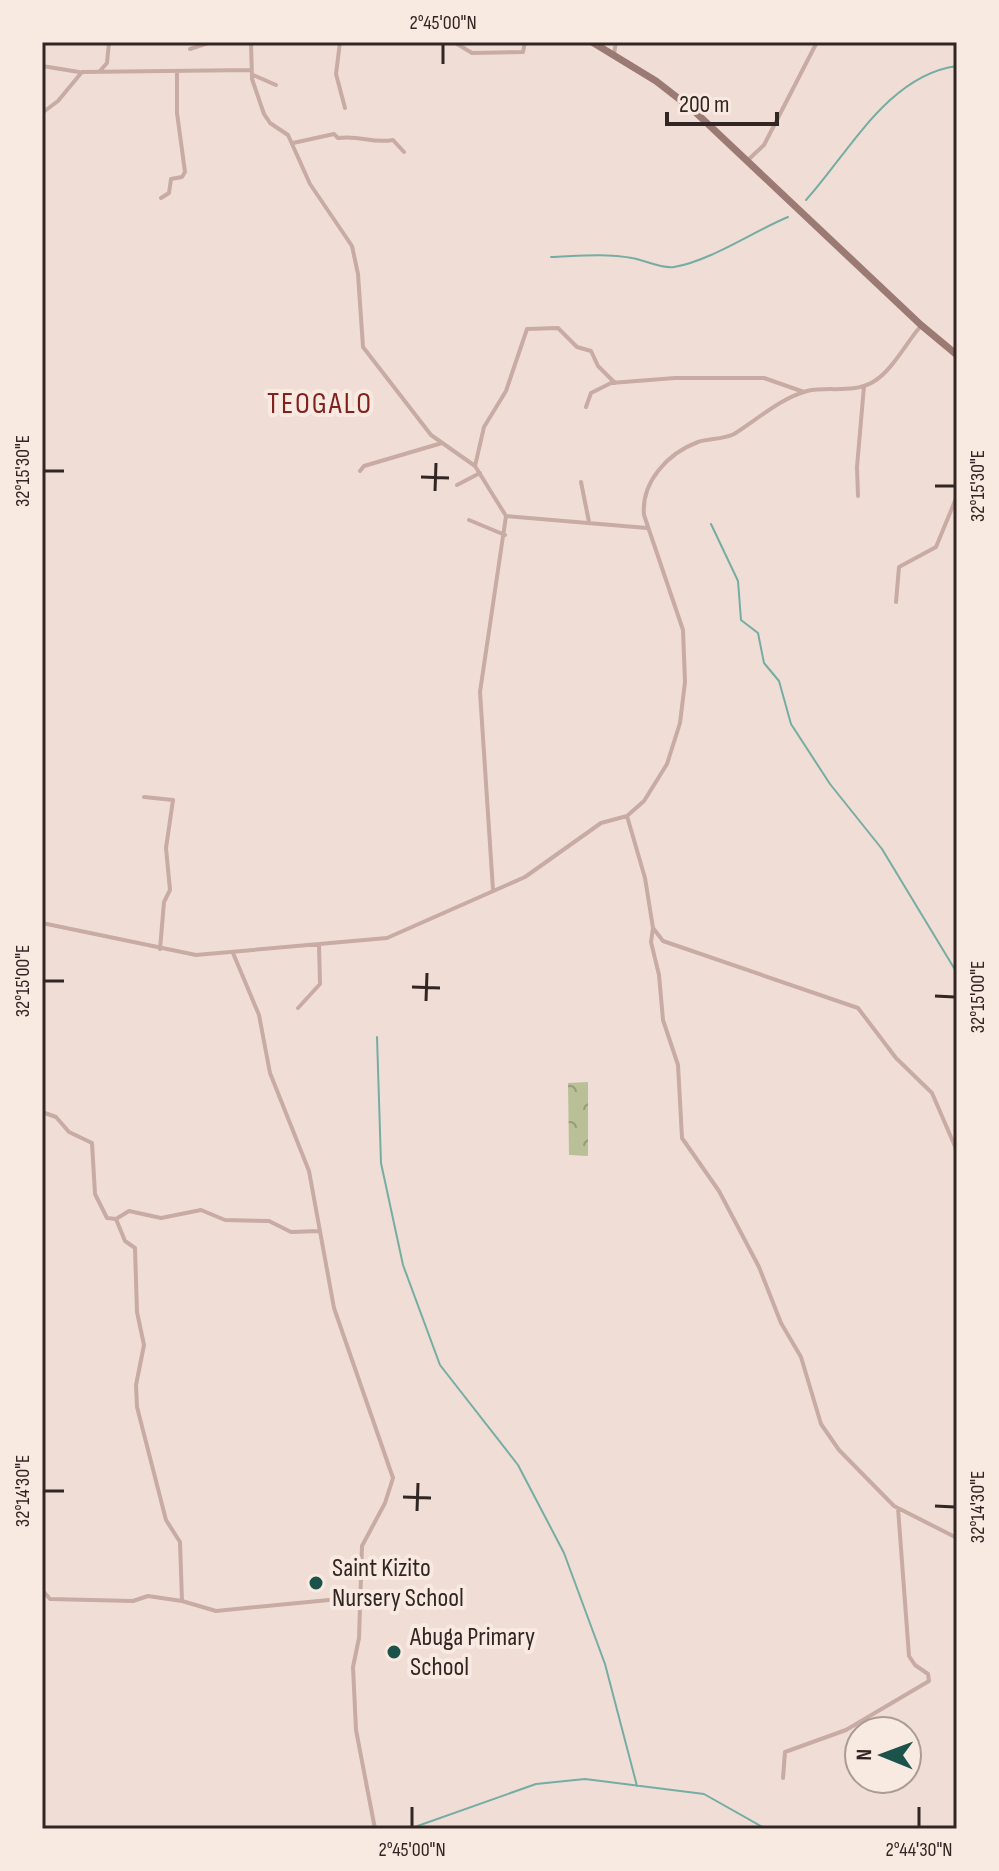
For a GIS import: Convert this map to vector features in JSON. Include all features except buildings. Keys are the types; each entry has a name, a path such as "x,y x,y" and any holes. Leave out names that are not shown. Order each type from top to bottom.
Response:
{"main road":[{"path":"592,42 674,94 957,355"}],"street":[{"path":"97,73 107,63 109,42"},
{"path":"190,49 211,42"},
{"path":"251,42 251,72 267,120 288,135 310,184 352,246 360,292 363,347 431,435 475,466 506,516 480,692 493,890"},
{"path":"340,42 336,74 345,108"},
{"path":"454,42 472,53 513,55 523,52 525,42"},
{"path":"614,54 616,42"},
{"path":"748,160 764,145 817,42"},
{"path":"42,66 97,73 135,70 177,73 188,69 251,72 276,85"},
{"path":"42,113 58,101 82,72"},
{"path":"161,198 169,193 171,179 182,177 185,172 177,113 177,73"},
{"path":"293,143 334,134 338,138 354,136 380,144 393,140 404,152"},
{"path":"42,923 196,955 387,938 525,877 601,823 627,816 644,801 667,764 680,723 685,682 683,630 647,528 643,499 663,465 693,444 733,434 775,405 804,392 864,386 883,374 921,325"},
{"path":"475,466 484,427 506,391 527,329 556,327 577,347 590,349 598,366 615,383"},
{"path":"586,407 591,393 615,383 675,378 771,379 804,392"},
{"path":"858,496 857,467 864,386"},
{"path":"360,471 364,466 442,443"},
{"path":"457,485 480,473"},
{"path":"581,482 589,522"},
{"path":"896,602 899,567 936,547 957,496"},
{"path":"506,516 647,528"},
{"path":"469,520 505,535"},
{"path":"144,797 173,800 166,848 170,890 164,902 160,949"},
{"path":"627,816 645,878 663,1020 678,1069 683,1143 719,1191 759,1267 781,1323 801,1357 821,1424 839,1450 898,1508 957,1538"},
{"path":"653,928 670,946 714,956 752,974 858,1008 896,1058 932,1093 957,1151"},
{"path":"298,1008 320,984 319,944"},
{"path":"233,953 259,1015 270,1073 309,1171 344,1342 393,1478 385,1503 362,1546 359,1638 353,1670 355,1720 375,1829"},
{"path":"42,1112 56,1117 69,1132 92,1143 95,1194 107,1218 116,1219 129,1211 161,1218 201,1210 225,1220 269,1221 291,1232 319,1231"},
{"path":"116,1219 125,1241 135,1248 137,1312 144,1345 136,1385 137,1407 166,1520 180,1542 182,1601"},
{"path":"783,1778 785,1752 846,1730 929,1681 929,1675 909,1656 898,1508"},
{"path":"42,1568 43,1594 129,1601 154,1596 216,1611 360,1597"}],"green space":[{"path":"588,1082 588,1156 569,1155 568,1083"}],"waterway":[{"path":"806,200 890,100 932,72 957,66"},
{"path":"551,257 612,256 674,267 716,252 788,217"},
{"path":"711,524 738,581 741,620 758,633 764,663 779,681 791,724 830,784 882,849 957,973"},
{"path":"377,1037 381,1163 403,1265 440,1365 518,1465 564,1553 605,1664 637,1786"},
{"path":"409,1829 536,1784 585,1779 704,1794 766,1829"}],"place":[{"name":"Saint Kizito Nursery School","path":"316,1583"},
{"name":"Abuga Primary School","path":"394,1652"}],"district":[{"name":"TEOGALO","path":"320,404"}]}
